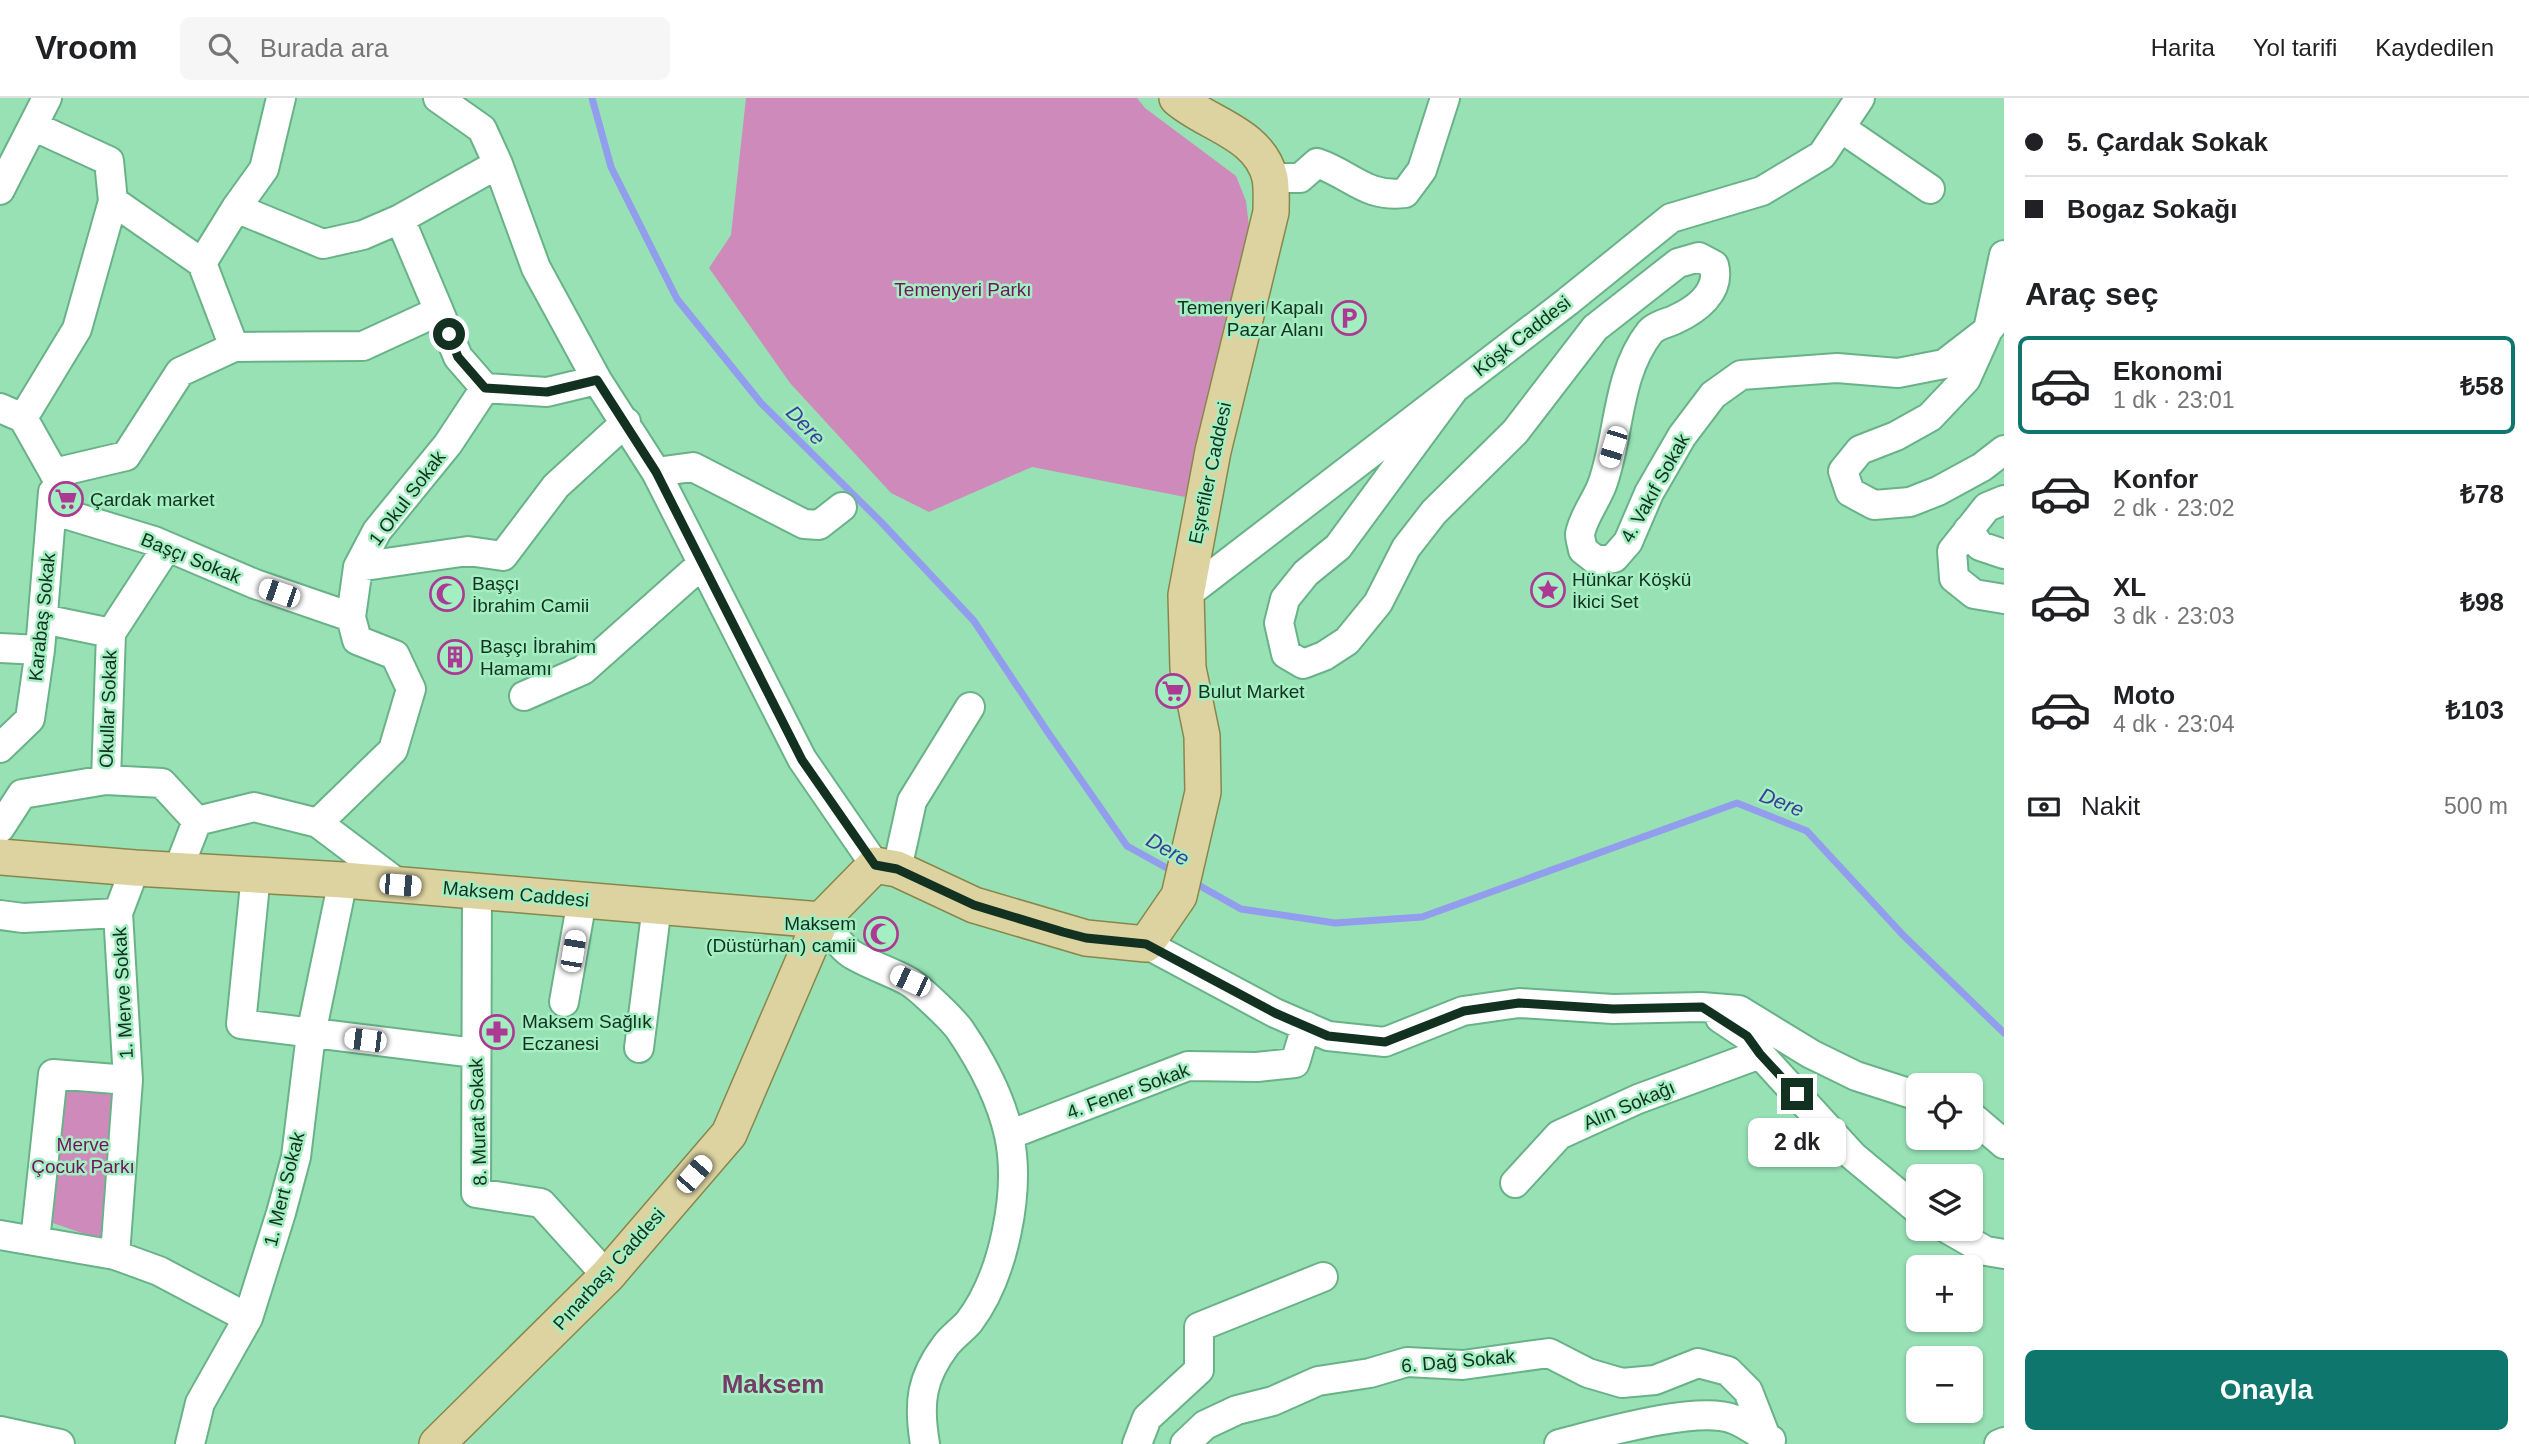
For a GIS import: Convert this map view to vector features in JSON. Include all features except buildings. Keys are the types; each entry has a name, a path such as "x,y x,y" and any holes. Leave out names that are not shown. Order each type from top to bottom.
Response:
{"main road":[{"path":"1177,98 1241,137 1260,157 1270,178"},
{"name":"Eşrefiler Caddesi","path":"1146,944 1180,896 1203,792 1202,736 1188,668 1186,595 1213,451 1271,212 1270,178"},
{"name":"Maksem Caddesi","path":"0,857 343,880 821,920"},
{"path":"821,920 886,867 974,905 1086,938 1146,944"},
{"name":"Pınarbaşı Caddesi","path":"438,1444 607,1276 729,1134 821,920"}],"street":[{"path":"0,190 47,98"},
{"path":"202,263 264,169 281,98"},
{"path":"438,98 482,129 498,164 536,268 597,380 656,472 802,760 886,867"},
{"path":"1270,178 1300,178 1317,163 1336,170 1369,190 1388,195 1405,193 1422,170 1445,98"},
{"name":"Köşk Caddesi","path":"1186,595 1671,218 1762,191 1822,155 1857,99"},
{"path":"33,126 109,160 113,201 77,329 12,413 54,473 126,456 180,372 234,348 363,346 439,311"},
{"path":"1841,128 1930,189"},
{"path":"236,208 323,244 363,235 400,219 498,164"},
{"path":"113,201 202,263 234,348"},
{"path":"400,219 458,357 485,388 547,392 597,380"},
{"path":"2004,256 1996,320 1966,379 1930,417 1896,436 1860,450 1843,471 1850,492 1874,505 1910,502 1938,491 1982,467 2004,450"},
{"name":"4. Vakıf Sokak","path":"1455,388 1338,547 1306,573 1285,599 1279,623 1286,654 1303,664 1324,656 1348,641 1378,603 1406,548 1434,512 1515,432 1595,328 1678,263 1699,257 1714,265 1717,276 1708,297 1680,317 1652,330 1633,363 1620,405 1613,447 1602,485 1580,535 1583,550 1597,561 1614,558 1628,542 1649,493 1682,436 1713,395 1741,375 1837,368 1898,373 1944,364 1996,320"},
{"name":"1 Okul Sokak","path":"351,617 358,567 377,531 448,444 485,388"},
{"path":"358,567 468,551 503,556 556,486 626,422"},
{"path":"656,472 693,467 804,524 819,525 842,507"},
{"name":"Karabaş Sokak","path":"0,748 30,719 40,650 54,473"},
{"path":"2004,500 1987,507 1952,551 1954,578 1974,594 2004,599"},
{"name":"Başçı Sokak","path":"52,510 167,547 255,584 351,617"},
{"path":"1968,530 1980,545 2004,554"},
{"name":"Okullar Sokak","path":"167,547 111,633 106,780 162,783 197,821"},
{"path":"524,696 583,670 702,564"},
{"path":"317,823 393,750 411,689 395,655 357,640 351,617"},
{"path":"43,619 111,633"},
{"path":"0,649 40,650"},
{"path":"886,867 912,801 971,707"},
{"path":"0,828 22,794 106,780"},
{"path":"178,870 197,821 254,807 317,823 400,885"},
{"name":"1. Merve Sokak","path":"115,1255 128,1080 118,913 135,868"},
{"path":"256,874 241,1024 475,1053"},
{"name":"1. Mert Sokak","path":"190,1444 200,1403 247,1318 281,1213 296,1157 311,1034 343,880"},
{"name":"8. Murat Sokak","path":"477,891 476,1193 541,1203 607,1276"},
{"path":"564,1002 582,900"},
{"path":"639,1048 657,906"},
{"path":"0,915 23,918 118,913"},
{"path":"821,920 851,954 910,981 959,1027 992,1087 1009,1135 1013,1191 1006,1236 993,1279 969,1322 947,1344 929,1373 921,1396 921,1422 925,1444"},
{"path":"1146,944 1275,1013 1328,1036 1385,1042 1464,1011 1519,1003 1613,1009 1702,1007 1739,1010 1811,1054 1856,1076 1906,1093"},
{"path":"1702,1007 1747,1036 1760,1054 1853,1156 1906,1200"},
{"name":"4. Fener Sokak","path":"1009,1135 1188,1066 1256,1067 1294,1063 1306,1026"},
{"name":"Alın Sokağı","path":"1515,1182 1559,1135 1638,1099 1760,1054"},
{"name":"1. Merve Sokak","path":"35,1241 53,1074 128,1080"},
{"path":"1983,1126 2004,1144"},
{"path":"0,1235 115,1255 159,1271 247,1318"},
{"path":"1968,1241 1986,1251 2004,1254"},
{"path":"1137,1444 1147,1418 1199,1370 1199,1327 1324,1277"},
{"name":"6. Dağ Sokak","path":"1185,1444 1205,1425 1237,1410 1273,1401 1318,1381 1370,1373 1407,1362 1463,1365 1549,1353 1588,1373 1622,1383 1655,1380 1698,1363 1728,1371 1748,1391 1773,1441"},
{"path":"1559,1444 1693,1415 1732,1418 1773,1441"},
{"path":"4,1436 60,1444"}],"green space":[{"name":"Temenyeri Parkı","path":"746,98 1137,98 1145,108 1236,176 1246,201 1249,227 1185,497 1032,467 929,512 891,493 790,383 709,268 731,235"},
{"name":"Merve Çocuk Parkı","path":"60,1083 120,1090 105,1241 47,1221"}],"waterway":[{"name":"Dere","path":"592,98 611,167 677,299 761,403 881,522 974,621 1127,846 1176,873"},
{"name":"Dere","path":"1193,882 1241,909 1335,923 1422,917 1737,803 1807,831 1904,936 2004,1033"}],"place":[{"name":"Temenyeri Kapalı Pazar Alanı","path":"1349,318"},
{"name":"Çardak market","path":"66,499"},
{"name":"Hünkar Köşkü İkici Set","path":"1548,590"},
{"name":"Başçı İbrahim Camii","path":"447,594"},
{"name":"Başçı İbrahim Hamamı","path":"455,657"},
{"name":"Bulut Market","path":"1173,691"},
{"name":"Maksem (Düstürhan) camii","path":"881,934"},
{"name":"Maksem Sağlık Eczanesi","path":"497,1032"}],"district":[{"name":"Maksem","path":"773,1384"}],"route":[{"path":"449,334 458,357 485,388 547,392 597,380 656,472 802,760 875,865 897,869 974,905 1063,932 1086,938 1146,944 1275,1013 1328,1036 1385,1042 1464,1011 1519,1003 1613,1009 1702,1007 1747,1036 1797,1094"}]}
